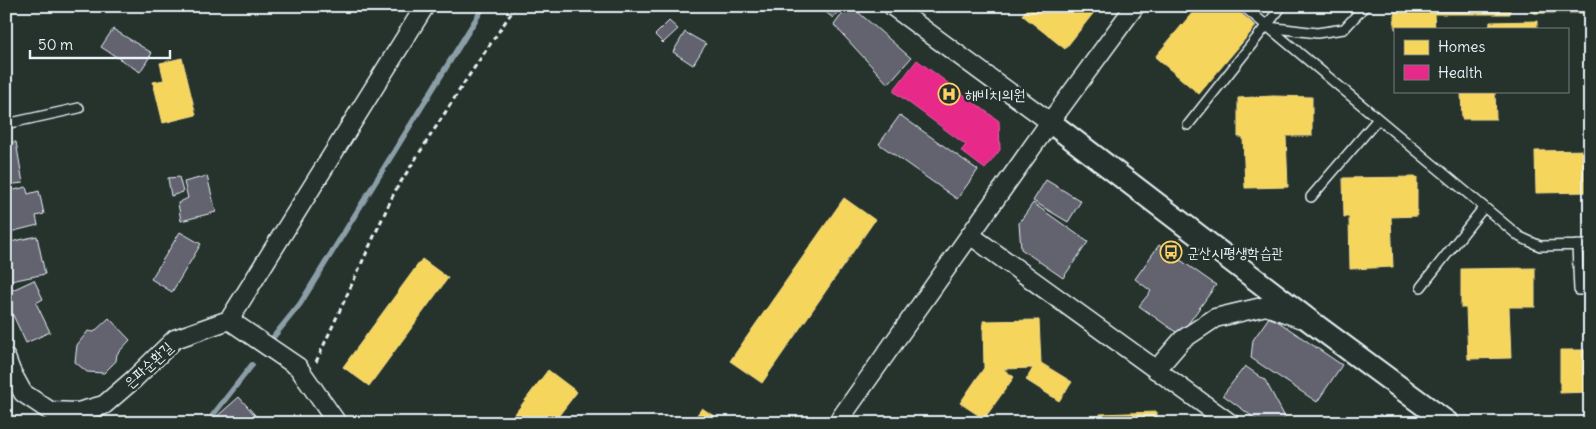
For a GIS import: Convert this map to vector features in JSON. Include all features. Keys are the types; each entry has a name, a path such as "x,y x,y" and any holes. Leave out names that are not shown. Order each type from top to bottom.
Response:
{"street":[{"path":"337,423 298,366 229,320 425,6"},
{"path":"892,6 1050,122 1435,419"},
{"path":"837,423 1050,122 1135,6"},
{"path":"970,235 1230,423"},
{"path":"1156,370 1182,340 1215,318 1266,306 1310,322"},
{"name":"은파순환길","path":"6,358 23,393 50,411 78,412 104,405 175,339 229,320"}],"lane":[{"path":"1243,6 1520,237 1540,246 1590,245"},
{"path":"1188,125 1282,6"},
{"path":"1267,27 1317,33 1344,28 1365,6"},
{"path":"6,124 79,108"},
{"path":"1311,197 1378,119"},
{"path":"1421,287 1484,207"},
{"path":"1576,245 1579,290 1590,290"}],"path":[{"path":"308,380 394,191 516,6"}],"building: Homes":[{"path":"1029,6 1099,6 1065,49 1022,15"},
{"path":"1198,6 1232,6 1256,26 1199,94 1155,57"},
{"path":"1394,6 1510,6 1510,14 1434,14 1435,28 1395,28"},
{"path":"1534,6 1590,6 1590,13 1534,13"},
{"path":"1537,21 1537,28 1489,28 1490,22"},
{"path":"182,58 196,115 163,123 153,82 164,80 160,63"},
{"path":"1461,92 1495,92 1496,119 1462,119"},
{"path":"1273,96 1312,97 1312,136 1286,136 1288,187 1245,188 1243,137 1238,137 1238,98"},
{"path":"1590,150 1590,192 1536,193 1535,151"},
{"path":"1417,177 1417,216 1391,217 1393,267 1350,269 1349,217 1344,217 1343,178"},
{"path":"844,198 875,220 762,383 730,361"},
{"path":"422,259 448,278 369,386 343,367"},
{"path":"1535,268 1535,307 1509,307 1511,358 1468,359 1466,308 1461,308 1461,269"},
{"path":"1039,320 1041,363 1072,382 1059,401 1026,380 1033,368 1003,369 1014,377 984,419 960,403 984,368 983,321"},
{"path":"1560,350 1590,350 1590,392 1560,393"},
{"path":"548,370 577,392 553,423 508,423"},
{"path":"702,408 724,423 691,423"},
{"path":"1157,412 1157,423 1101,423 1100,414"}],"building: Health":[{"path":"917,60 999,121 1000,150 985,169 961,151 966,145 893,91"}],"building: Other":[{"path":"818,6 842,6 833,18"},
{"path":"848,6 851,6 911,58 888,84 834,25"},
{"path":"669,21 678,29 663,43 655,35"},
{"path":"113,29 152,53 140,72 101,47"},
{"path":"685,32 706,44 693,65 673,52"},
{"path":"900,115 978,170 957,199 879,144"},
{"path":"16,142 23,183 6,185 6,143"},
{"path":"207,176 216,212 181,221 178,203 188,198 184,182"},
{"path":"179,177 183,192 171,196 168,178"},
{"path":"1046,180 1081,201 1068,222 1033,201"},
{"path":"26,187 28,194 39,191 44,214 36,216 38,225 6,233 6,192"},
{"path":"1033,203 1088,242 1063,278 1021,249 1019,223"},
{"path":"180,232 201,244 172,292 151,279"},
{"path":"37,236 45,274 6,282 6,243"},
{"path":"1159,245 1216,285 1180,335 1139,306 1151,291 1135,279"},
{"path":"34,280 43,299 36,303 50,332 26,343 6,300 6,293"},
{"path":"1270,316 1342,365 1317,402 1251,358 1253,340"},
{"path":"109,318 130,340 117,354 116,361 104,373 87,372 75,362 77,345 88,331 94,332"},
{"path":"1245,366 1265,380 1285,417 1281,423 1261,423 1223,395"},
{"path":"239,397 262,423 217,423 214,419"},
{"path":"1380,414 1391,423 1373,423"}],"waterway":[{"path":"271,340 300,304 484,6"},
{"path":"213,415 252,365"}],"place":[{"name":"해비치의원","path":"949,94"},
{"name":"군산시평생학습관","path":"1171,252"}]}
